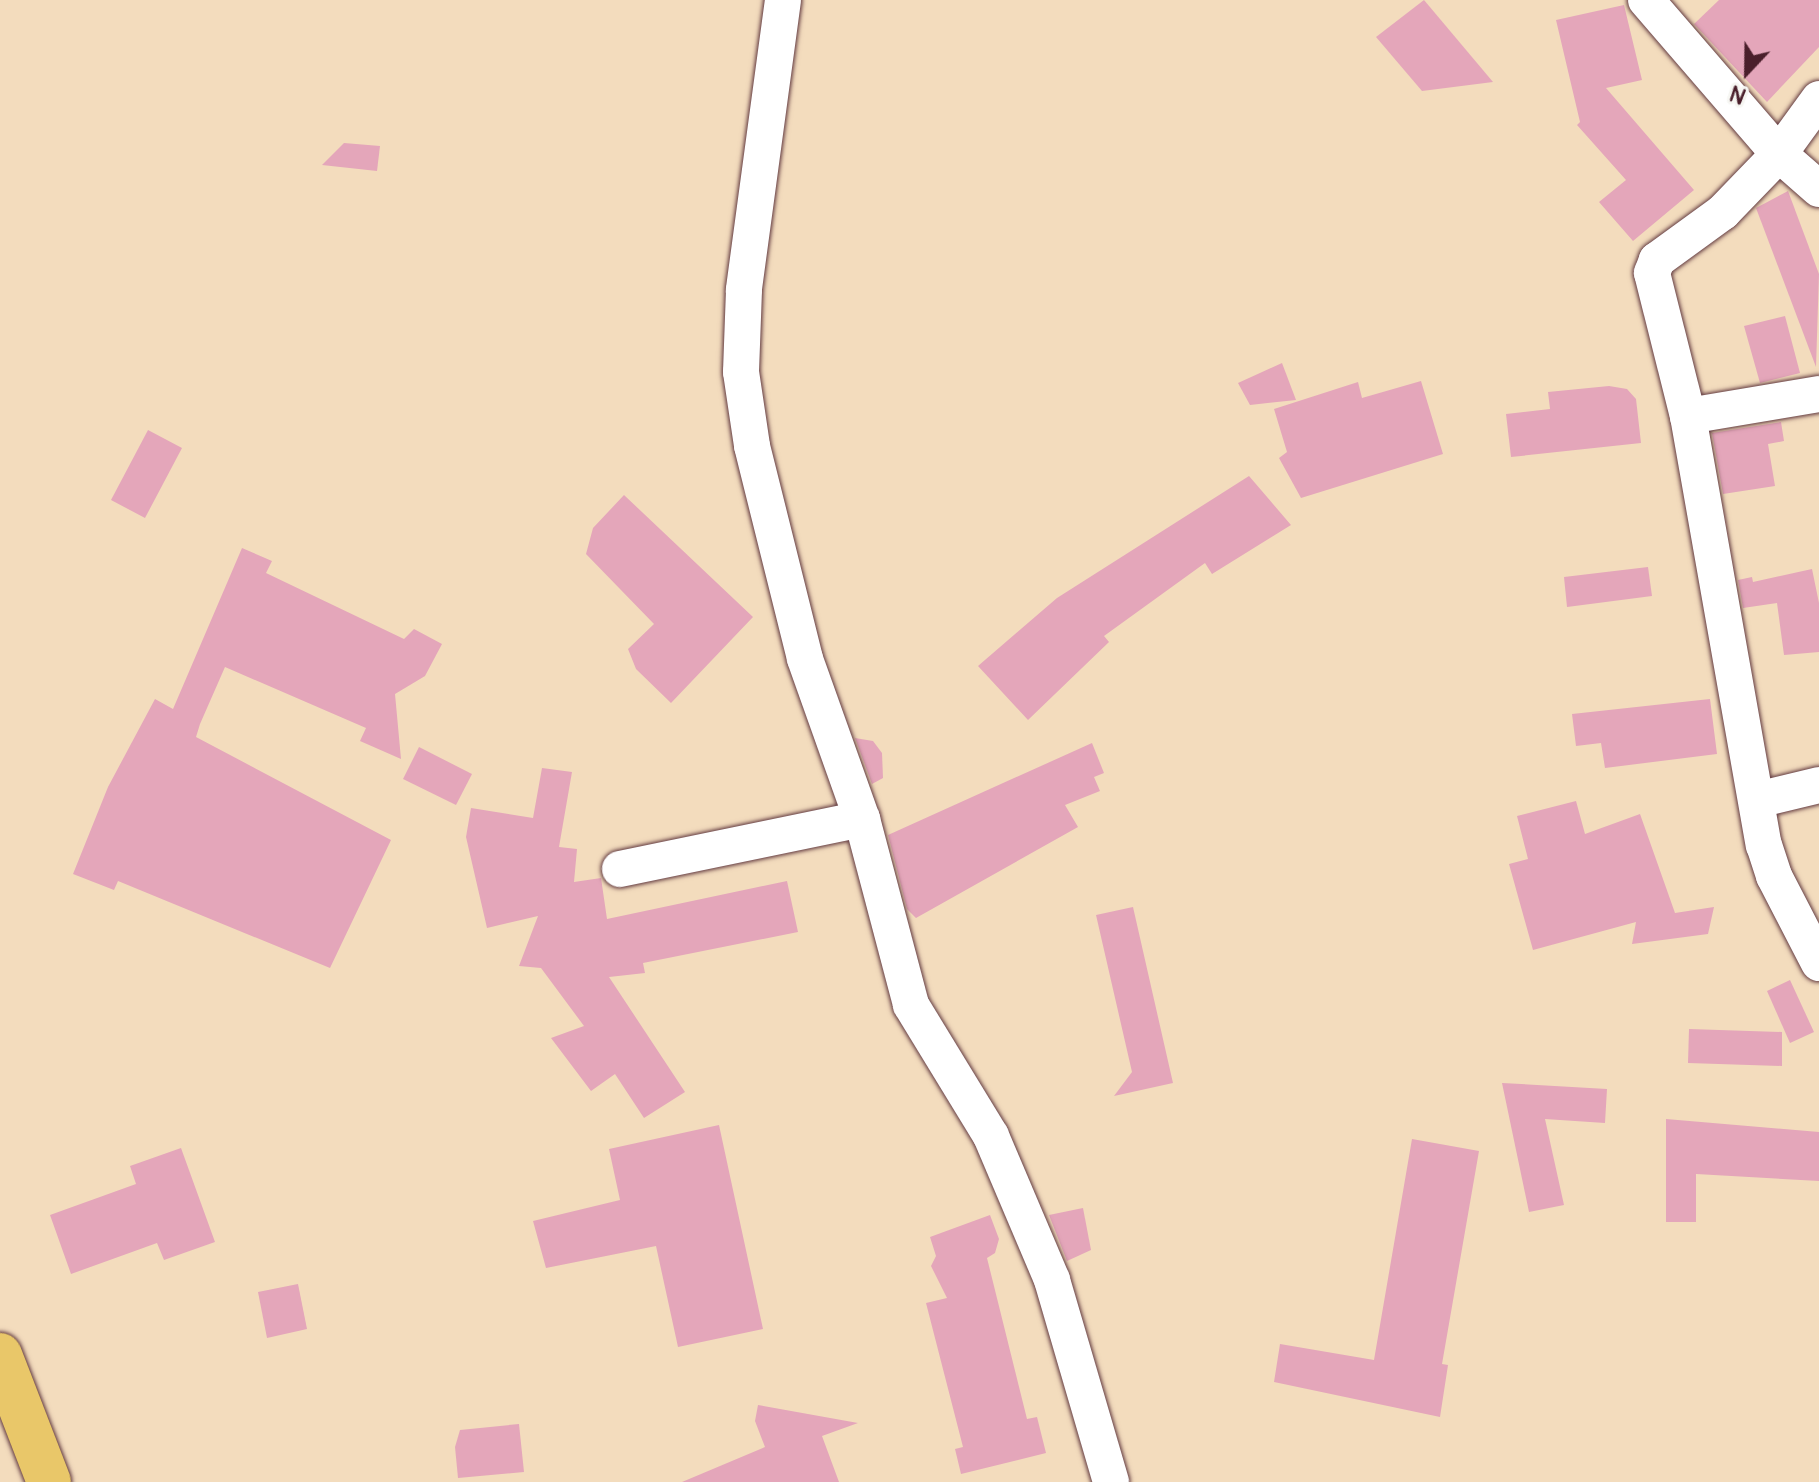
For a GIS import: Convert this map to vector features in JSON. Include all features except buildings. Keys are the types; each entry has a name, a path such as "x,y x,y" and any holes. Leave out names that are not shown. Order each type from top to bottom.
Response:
{"main road":[{"path":"0,1355 49,1482"}],"street":[{"path":"783,0 744,290 741,372 752,446 797,629 862,819 911,1005 931,1046 991,1136 1052,1280 1111,1482"},
{"path":"1646,0 1779,154 1819,189"},
{"path":"1819,99 1779,154 1723,212 1657,260 1652,273 1688,416 1757,800 1774,876 1819,963"},
{"path":"1688,416 1819,394"},
{"path":"1757,800 1819,785"},
{"path":"620,869 862,819"}]}
